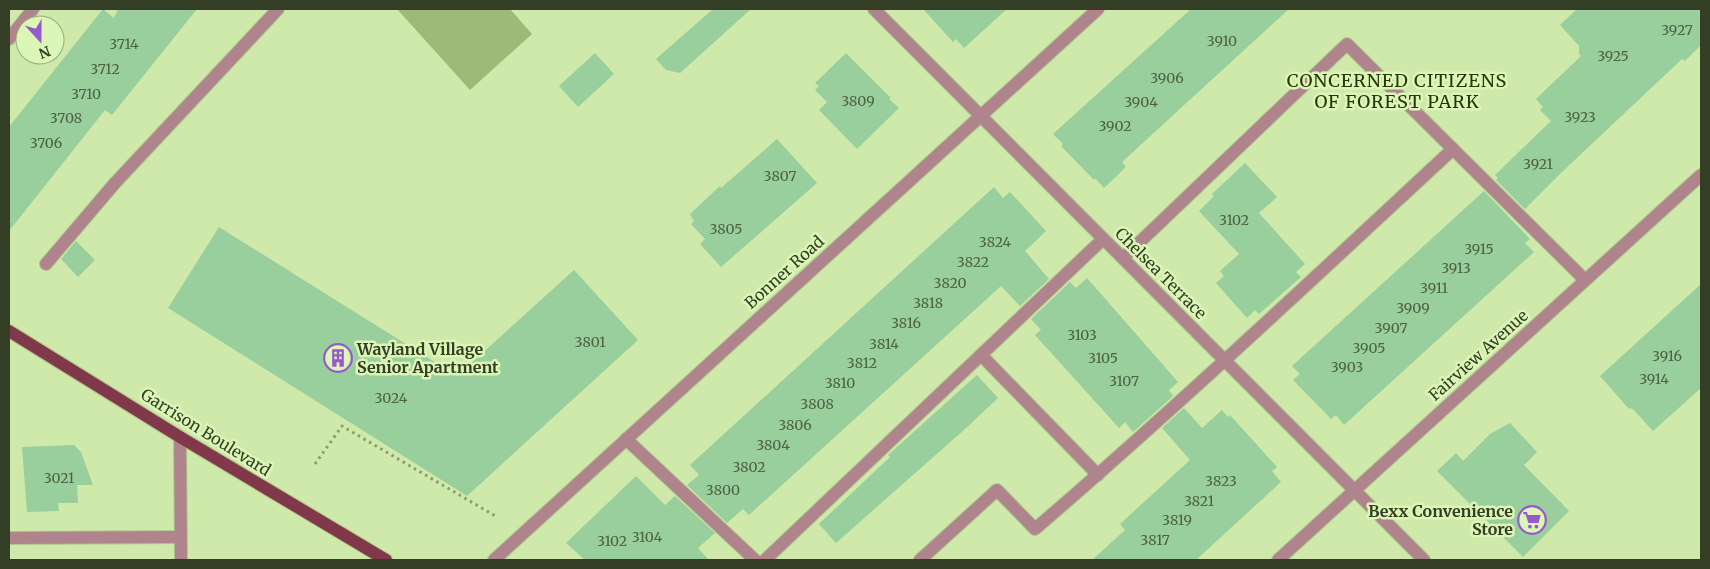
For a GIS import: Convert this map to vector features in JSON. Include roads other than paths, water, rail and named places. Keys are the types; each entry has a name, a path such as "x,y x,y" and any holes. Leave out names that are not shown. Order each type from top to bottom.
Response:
{"main road":[{"name":"Garrison Boulevard","path":"9,331 180,437 386,560"}],"street":[{"path":"9,38 33,9"},
{"path":"46,264 115,183 278,9"},
{"name":"Chelsea Terrace","path":"874,9 1424,560"},
{"name":"Bonner Road","path":"494,560 1098,9"},
{"path":"1123,258 1347,44 1585,280"},
{"path":"920,560 997,490 1035,528 1225,361 1452,148"},
{"name":"Fairview Avenue","path":"1278,560 1701,175"},
{"path":"765,560 1103,239"},
{"path":"981,355 1098,474"},
{"path":"180,437 180,560"},
{"path":"626,439 755,560"},
{"path":"9,538 180,537"}],"place":[{"name":"Wayland Village Senior Apartment","path":"338,358"},
{"name":"Bexx Convenience Store","path":"1532,520"}],"district":[{"name":"CONCERNED CITIZENS OF FOREST PARK","path":"1397,90"}]}
